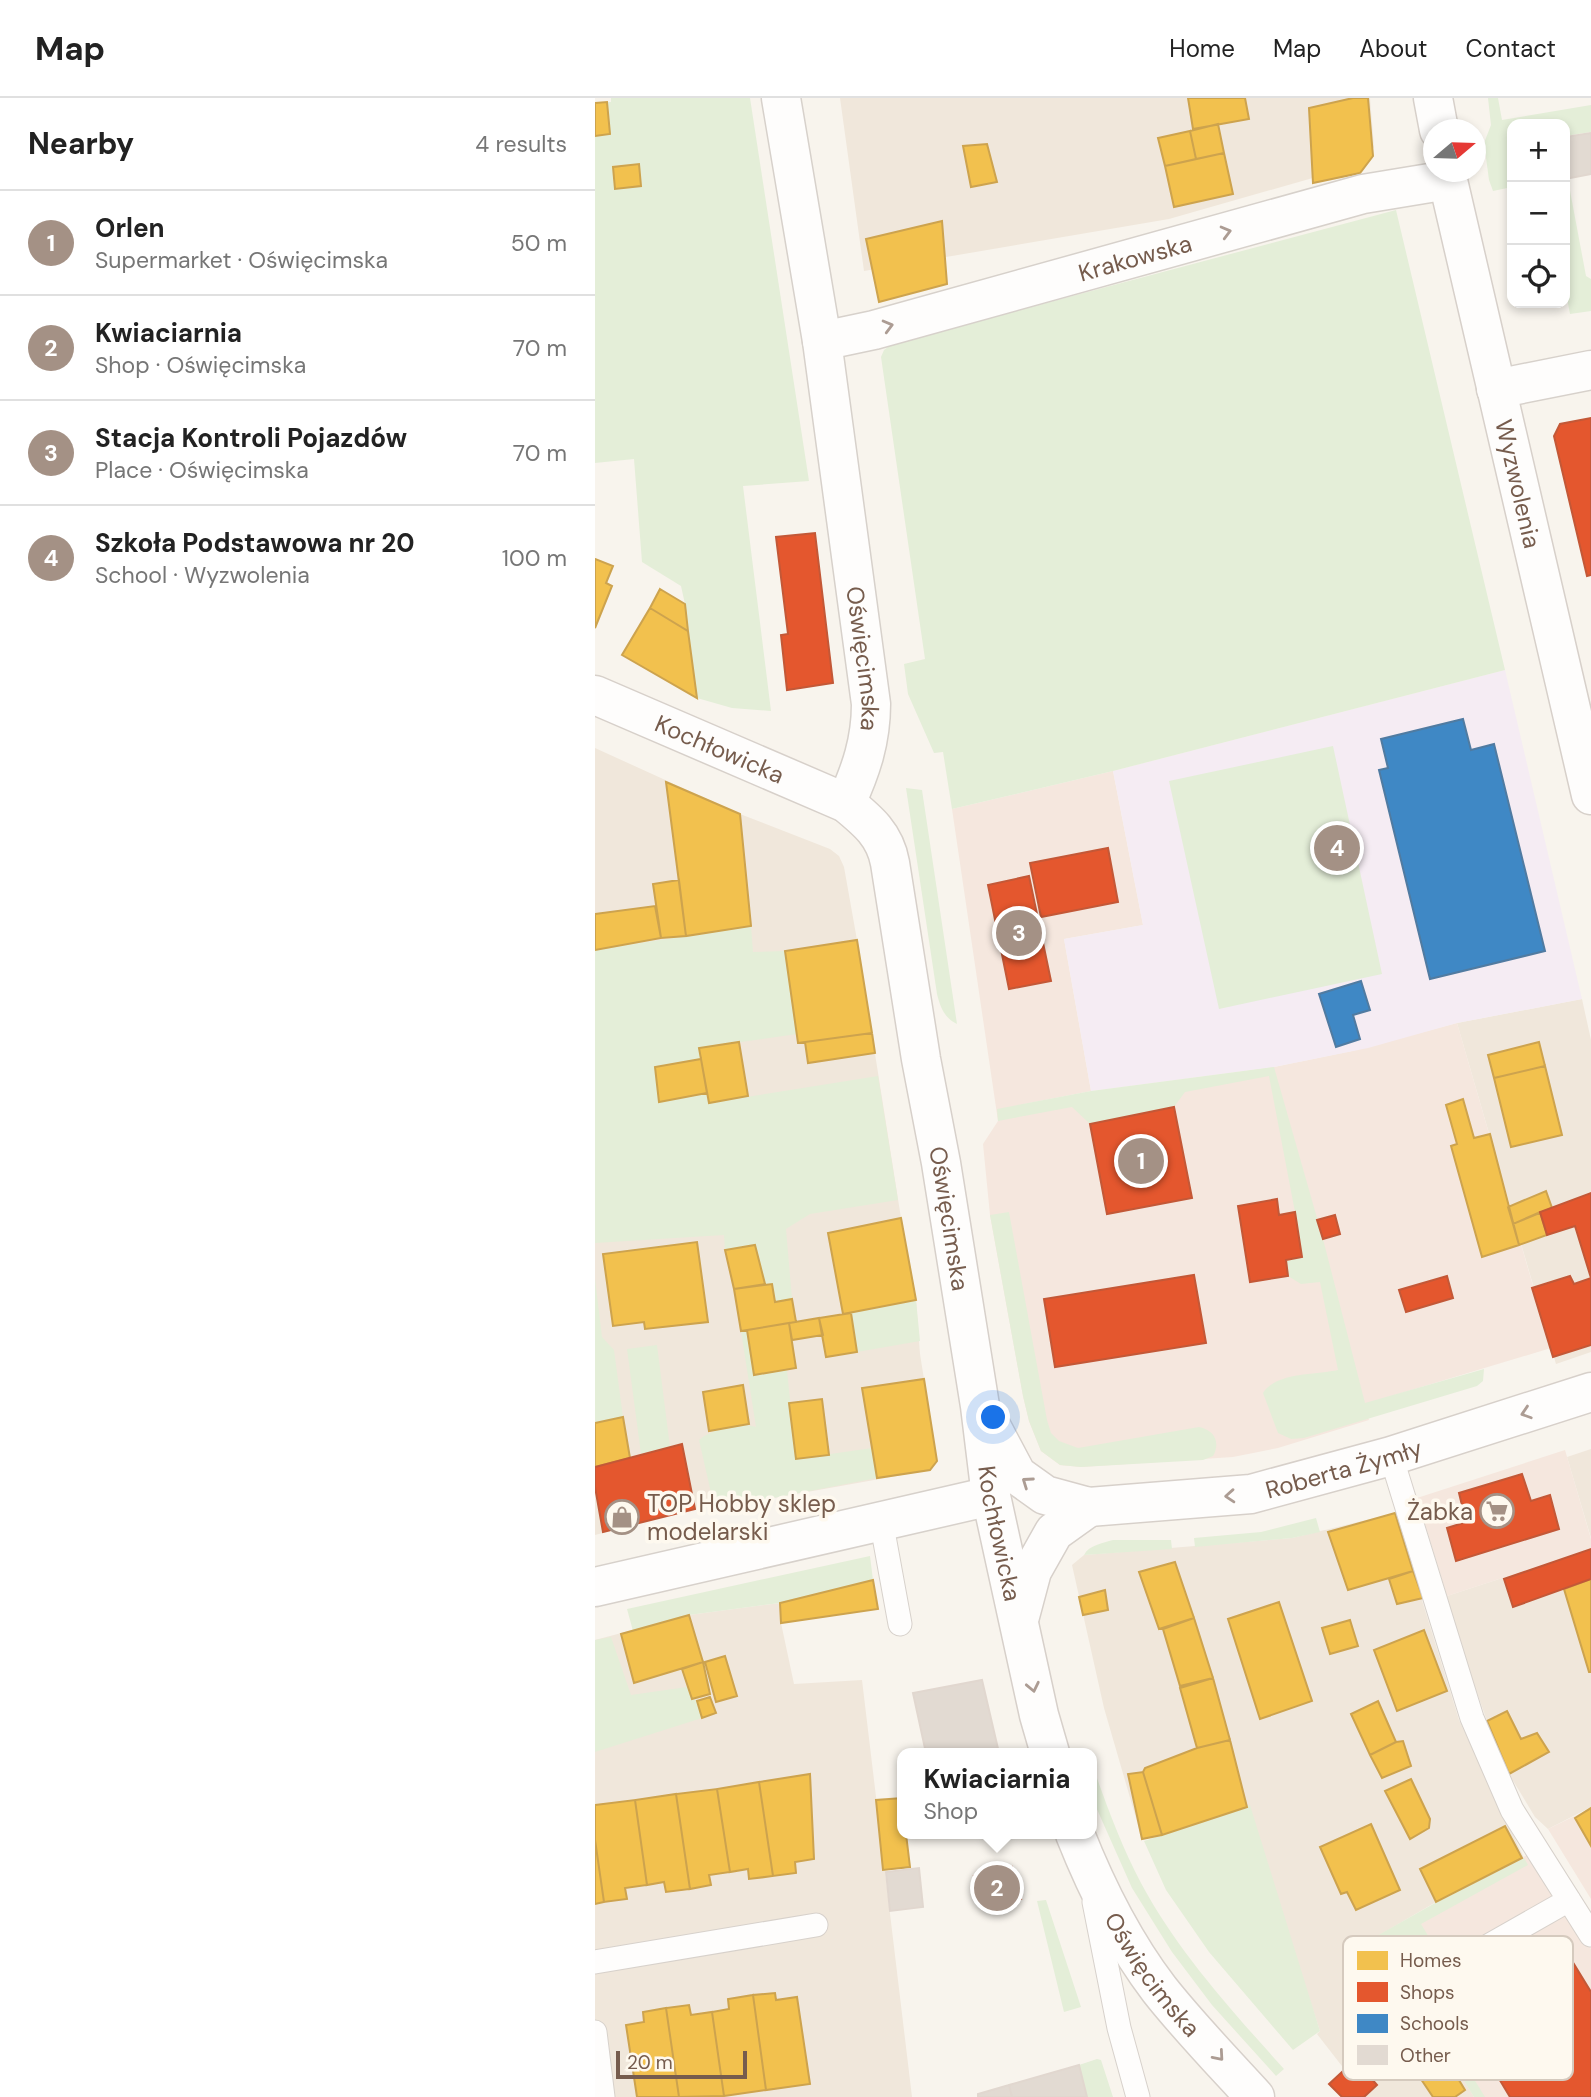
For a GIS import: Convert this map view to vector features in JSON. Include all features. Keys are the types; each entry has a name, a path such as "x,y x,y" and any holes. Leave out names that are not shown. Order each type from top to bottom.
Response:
{"street":[{"name":"Oświęcimska","path":"781,98 822,341 871,704 865,761 846,803 875,828 888,853 980,1406"},
{"path":"1433,98 1437,119"},
{"name":"Krakowska","path":"822,341 874,330 1363,194 1423,181"},
{"name":"Wyzwolenia","path":"1448,182 1591,795"},
{"path":"1496,389 1591,370"},
{"name":"Kochłowicka","path":"595,695 846,803"},
{"name":"Roberta Żymły","path":"980,1406 1017,1475 1045,1495 1089,1507 1251,1494 1391,1457 1591,1392"},
{"name":"Kochłowicka","path":"980,1406 991,1496 1019,1620"},
{"path":"595,1587 991,1496"},
{"path":"1048,1748 1038,1715 1019,1620 1032,1572 1054,1532 1089,1507"},
{"name":"Oświęcimska","path":"1080,1846 1117,1922 1159,1988 1255,2097"}],"lane":[{"path":"1391,1457 1472,1718 1512,1810 1591,1935"},
{"path":"881,1520 900,1623"},
{"path":"1080,1846 1119,2028 1138,2097"},
{"path":"1506,1936 1569,1900"},
{"path":"595,1962 816,1925"},
{"path":"595,2032 603,2097"}],"shaded area":[{"path":"840,98 1370,98 1374,147 1365,163 1169,219 864,271"},
{"path":"1505,670 1582,999 1457,1023 1368,1048 1274,1067 1091,1091 1064,939 1143,925 1113,771"},
{"path":"595,748 740,814 830,849 839,856 844,867 857,940 916,1300 920,1354 937,1461 930,1470 695,1509 595,1535"},
{"path":"1113,771 1143,925 1064,939 1091,1091 1024,1104 1274,1067 1352,1051 1457,1023 1551,1348 1365,1404 1369,1420 1278,1448 1233,1457 1081,1467 1060,1465 1041,1451 1023,1396 990,1215 983,1144 998,1121 952,809"},
{"path":"1582,999 1591,1040 1591,1352 1556,1364 1457,1023"},
{"path":"1591,1449 1591,1538 1567,1457"},
{"path":"1565,1450 1591,1539 1591,1549 1447,1596 1417,1498"},
{"path":"1395,1513 1459,1720 1524,1858 1436,1902 1378,1936 1343,1936 1343,2067 1317,2034 1320,2031 1246,1806 1142,1839 1104,1708 1072,1565 1084,1555 1292,1538"},
{"path":"1591,1549 1591,1807 1548,1829 1535,1817 1509,1774 1461,1647 1447,1596"},
{"path":"780,1603 781,1623 794,1684 862,1680 912,2097 595,2097 595,1640 689,1615"},
{"path":"1591,1808 1591,1899 1548,1829"},
{"path":"1529,1854 1591,1949 1591,2097 1474,2097 1463,2080 1573,2080 1573,1936 1377,1936"},
{"path":"1351,2080 1464,2080 1474,2097 1361,2097"}],"green space":[{"path":"611,98 750,98 809,481 743,486 771,711 732,708 697,698 681,586 642,562 634,459 595,463 595,136 607,102 611,102","holes":["638,164 641,185 615,188 613,166"]},
{"path":"1488,98 1498,98 1502,120 1507,119 1507,188 1493,191 1486,158 1486,138 1491,125"},
{"path":"1591,105 1591,132 1570,135 1570,119 1508,119"},
{"path":"1570,191 1586,276 1591,279 1591,311 1570,314"},
{"path":"1396,210 1505,670 1113,771 952,809 943,752 934,753 908,694 904,664 925,659 881,357 884,350 892,344"},
{"path":"1333,746 1382,974 1219,1009 1169,781"},
{"path":"906,788 922,790 957,1024 946,1015 937,994"},
{"path":"751,926 753,952 785,951 797,1034 700,1048 701,1059 655,1067 659,1101 707,1093 709,1103 878,1076 898,1200 810,1214 786,1229 792,1299 775,1302 772,1284 765,1284 755,1245 725,1250 724,1235 595,1243 595,950"},
{"path":"1274,1067 1323,1239 1365,1403 1484,1369 1483,1381 1477,1386 1304,1438 1291,1439 1278,1433 1263,1393 1269,1386 1287,1378 1338,1370 1320,1282 1301,1284 1288,1276 1286,1260 1295,1212 1269,1076 1185,1092 1174,1107 1090,1124 1072,1107 998,1121 997,1109 1091,1091"},
{"path":"1009,1212 1051,1433 1059,1441 1078,1448 1199,1427 1215,1437 1213,1456 1203,1460 1081,1467 1060,1465 1041,1451 1023,1396 990,1215"},
{"path":"595,1279 602,1337 614,1350 623,1417 595,1423"},
{"path":"916,1300 920,1341 857,1352 851,1313"},
{"path":"747,1330 754,1374 787,1370 796,1459 872,1448 877,1478 768,1499 714,1506 699,1440 727,1428 743,1425 756,1427 741,1331"},
{"path":"657,1345 670,1447 641,1454 627,1349"},
{"path":"1316,1518 1320,1532 1292,1538 1195,1547 1194,1538 1261,1532"},
{"path":"1113,1540 1171,1540 1172,1549 1084,1555 1093,1547"},
{"path":"870,1556 873,1580 780,1603 689,1615 633,1631 627,1609"},
{"path":"611,1637 631,1695 687,1687 692,1699 697,1701 702,1718 595,1752 595,1640"},
{"path":"1097,1778 1127,1854 1156,1908 1207,1980 1284,2069 1276,2076 1212,2005 1172,1952 1132,1888 1097,1809"},
{"path":"1250,1805 1320,2031 1293,2050 1209,1952 1166,1890 1144,1841"},
{"path":"1524,1858 1528,1865 1421,1924 1428,1936 1377,1936"},
{"path":"1046,1900 1081,2007 1064,2012 1037,1901"},
{"path":"1101,2060 1113,2097 1087,2097 1079,2065"},
{"path":"1463,2080 1475,2080 1485,2097 1474,2097"}],"building: Homes":[{"path":"1188,98 1245,98 1249,119 1193,129"},
{"path":"1353,98 1368,98 1373,156 1360,173 1313,183 1309,108"},
{"path":"607,102 610,134 595,136 595,103"},
{"path":"1218,124 1224,153 1196,159 1190,131"},
{"path":"1190,131 1196,159 1165,166 1158,138"},
{"path":"987,144 997,182 971,187 963,146"},
{"path":"1224,153 1233,194 1174,207 1165,166"},
{"path":"639,164 641,186 615,189 613,167"},
{"path":"942,221 947,284 879,302 866,239"},
{"path":"595,559 613,566 606,583 612,586 595,628"},
{"path":"660,589 685,604 688,631 650,608"},
{"path":"650,608 688,631 697,698 622,655"},
{"path":"666,782 740,814 751,926 686,936"},
{"path":"679,880 686,936 661,938 653,884"},
{"path":"655,906 661,938 595,950 595,914"},
{"path":"857,940 872,1033 798,1043 785,951"},
{"path":"872,1033 875,1053 808,1063 805,1042"},
{"path":"739,1042 748,1096 709,1103 699,1048"},
{"path":"1539,1042 1545,1066 1494,1078 1488,1055"},
{"path":"701,1059 707,1093 659,1102 655,1067"},
{"path":"1545,1066 1562,1135 1511,1147 1494,1078"},
{"path":"1463,1099 1474,1138 1490,1134 1519,1245 1482,1257 1451,1146 1457,1144 1446,1105"},
{"path":"1546,1191 1552,1208 1513,1224 1508,1207"},
{"path":"1540,1212 1547,1235 1519,1245 1513,1224"},
{"path":"901,1218 916,1300 843,1314 828,1233"},
{"path":"697,1242 708,1322 645,1329 644,1322 613,1326 603,1254"},
{"path":"755,1245 765,1284 734,1289 725,1250"},
{"path":"772,1284 775,1302 792,1299 796,1322 741,1331 734,1289"},
{"path":"851,1313 857,1352 826,1357 819,1318"},
{"path":"819,1318 823,1335 792,1340 789,1323"},
{"path":"789,1323 796,1368 754,1375 747,1330"},
{"path":"924,1379 937,1461 930,1470 877,1478 862,1388"},
{"path":"743,1385 749,1424 709,1431 703,1392"},
{"path":"822,1399 829,1455 796,1459 789,1403"},
{"path":"623,1417 630,1458 595,1467 595,1423"},
{"path":"1395,1513 1413,1571 1348,1590 1328,1532"},
{"path":"1175,1562 1194,1618 1159,1629 1139,1572"},
{"path":"1413,1571 1423,1598 1397,1604 1389,1579"},
{"path":"1591,1579 1591,1672 1589,1672 1564,1589"},
{"path":"873,1580 878,1609 781,1623 780,1603"},
{"path":"1105,1590 1108,1610 1083,1615 1079,1597"},
{"path":"1279,1602 1312,1701 1260,1719 1228,1619"},
{"path":"689,1615 703,1662 634,1683 621,1634"},
{"path":"1194,1618 1213,1678 1180,1686 1163,1629"},
{"path":"1350,1620 1358,1646 1330,1654 1322,1628"},
{"path":"1424,1630 1447,1691 1397,1711 1374,1650"},
{"path":"725,1656 737,1696 716,1702 705,1662"},
{"path":"703,1662 710,1694 692,1699 682,1669"},
{"path":"1213,1678 1230,1740 1197,1748 1180,1688"},
{"path":"710,1697 716,1713 702,1718 697,1701"},
{"path":"1378,1701 1396,1742 1370,1755 1351,1714"},
{"path":"1507,1711 1521,1739 1537,1733 1549,1752 1509,1774 1487,1721"},
{"path":"1230,1740 1247,1807 1162,1835 1143,1772 1145,1768 1197,1748"},
{"path":"1403,1741 1411,1766 1382,1778 1370,1755"},
{"path":"1143,1772 1162,1835 1142,1839 1128,1774"},
{"path":"810,1774 814,1859 795,1862 796,1873 773,1876 759,1782"},
{"path":"1411,1779 1430,1819 1429,1828 1410,1839 1385,1791"},
{"path":"759,1782 773,1876 749,1879 748,1869 730,1872 717,1789"},
{"path":"717,1789 730,1872 709,1875 711,1885 690,1889 676,1794"},
{"path":"676,1794 690,1889 666,1892 664,1882 647,1885 635,1800"},
{"path":"897,1798 897,1839 907,1839 910,1867 883,1870 876,1800"},
{"path":"635,1800 647,1885 625,1888 627,1899 604,1902 595,1840 595,1805"},
{"path":"1591,1808 1591,1846 1575,1818"},
{"path":"1371,1824 1400,1890 1356,1910 1347,1892 1341,1894 1320,1847"},
{"path":"1505,1826 1522,1858 1436,1902 1420,1869"},
{"path":"595,1840 604,1902 595,1904"},
{"path":"775,1993 776,2000 797,1997 810,2084 766,2090 753,1995"},
{"path":"753,1995 766,2090 724,2096 712,2012 729,2009 728,1999"},
{"path":"689,2005 691,2015 712,2012 724,2096 679,2097 666,2008"},
{"path":"666,2008 679,2097 637,2097 626,2025 644,2022 643,2012"},
{"path":"1422,2080 1459,2080 1465,2090 1455,2097 1433,2097"}],"building: Shops":[{"path":"1591,418 1591,575 1587,576 1554,436 1560,424"},
{"path":"815,533 833,683 787,690 781,635 788,634 776,537"},
{"path":"1108,848 1118,902 1041,917 1030,863"},
{"path":"1029,876 1051,981 1009,989 988,885"},
{"path":"1174,1107 1192,1198 1107,1214 1090,1124"},
{"path":"1591,1193 1591,1278 1575,1226 1547,1235 1540,1212"},
{"path":"1277,1199 1279,1215 1295,1212 1302,1257 1286,1260 1288,1276 1250,1282 1238,1206"},
{"path":"1335,1215 1340,1234 1323,1239 1317,1220"},
{"path":"1194,1275 1206,1343 1055,1367 1044,1299"},
{"path":"1447,1276 1453,1298 1406,1312 1399,1290"},
{"path":"1570,1276 1574,1284 1591,1278 1591,1345 1553,1357 1532,1288"},
{"path":"682,1444 695,1509 603,1532 595,1487 595,1467"},
{"path":"1522,1474 1531,1501 1550,1495 1559,1529 1456,1561 1447,1528 1466,1522 1459,1493"},
{"path":"1591,1549 1591,1579 1513,1607 1504,1579"},
{"path":"1012,1867 1021,1899 983,1909 974,1876"},
{"path":"1573,1962 1591,1992 1591,2097 1510,2097 1500,2080 1573,2080"},
{"path":"1343,2071 1343,2080 1373,2080 1377,2085 1364,2097 1342,2097 1329,2084"}],"building: Schools":[{"path":"1463,719 1471,750 1494,744 1545,951 1430,979 1379,770 1388,768 1381,739"},
{"path":"1361,981 1370,1010 1353,1015 1360,1039 1336,1047 1319,994"}],"building: Other":[{"path":"1591,133 1591,174 1570,178 1570,136"},
{"path":"982,1680 998,1748 925,1748 913,1693"},
{"path":"919,1868 923,1907 890,1911 886,1872"},
{"path":"1079,2065 1087,2097 1012,2097 1009,2085"},
{"path":"1009,2085 1012,2097 978,2097 978,2094"}],"place":[{"name":"Szkoła Podstawowa nr 20","path":"1337,848"},
{"name":"Stacja Kontroli Pojazdów","path":"1019,933"},
{"name":"Orlen","path":"1141,1161"},
{"name":"Żabka","path":"1497,1511"},
{"name":"TOP Hobby sklep modelarski","path":"622,1517"},
{"name":"Kwiaciarnia","path":"997,1888"}]}
